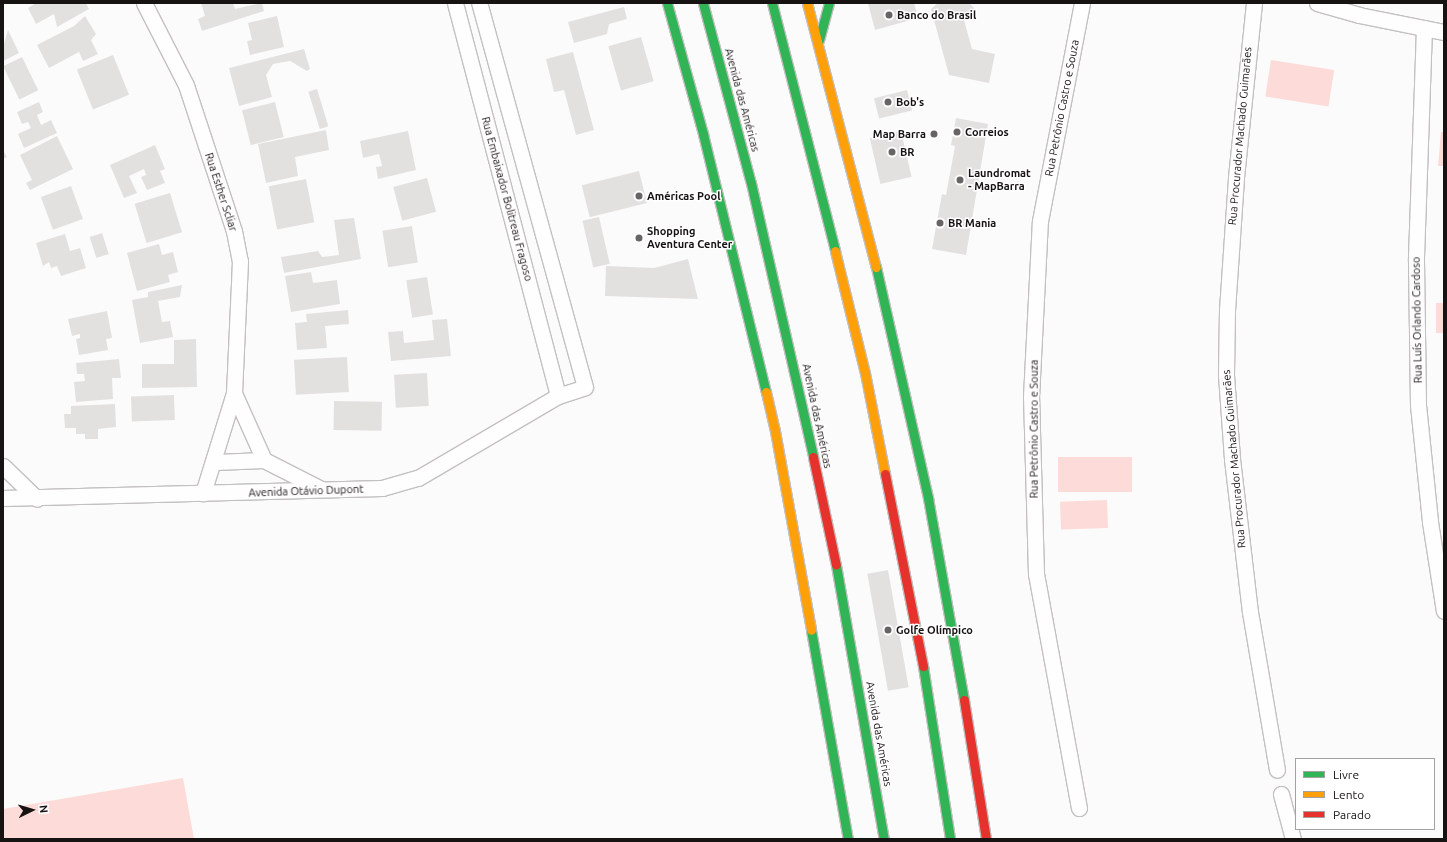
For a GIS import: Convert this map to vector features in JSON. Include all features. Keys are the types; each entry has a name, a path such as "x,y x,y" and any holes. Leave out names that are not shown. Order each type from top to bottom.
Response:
{"main road":[{"path":"667,3 703,134 775,431 848,839"},
{"name":"Avenida das Américas","path":"703,3 751,183 830,530 884,839"},
{"path":"772,3 804,122 865,373 917,629 950,839"},
{"path":"807,3 819,41 870,243 928,498 953,628 986,839"},
{"path":"819,41 829,3"}],"street":[{"name":"Rua Esther Scliar","path":"144,3 186,85 234,231 240,261 234,393 203,494"},
{"name":"Rua Embaixador Bolitreau Fragoso","path":"454,3 461,23 558,396"},
{"name":"Rua Petrônio Castro e Souza","path":"1079,808 1036,574 1031,397 1040,221 1082,3"},
{"name":"Rua Procurador Machado Guimarães","path":"1254,3 1235,186 1227,310 1226,375 1232,458 1250,612 1277,770"},
{"path":"1317,3 1444,32"},
{"path":"461,23 481,8"},
{"name":"Avenida Otávio Dupont","path":"3,498 37,499 382,488 418,478 558,396 585,387 481,8"},
{"name":"Rua Luís Orlando Cardoso","path":"1424,28 1416,261 1418,404 1429,514 1444,611"},
{"name":"Rua Esther Scliar","path":"234,393 264,460"},
{"path":"214,462 264,460 323,490"},
{"path":"3,466 37,499"},
{"path":"1281,794 1294,839"}],"shaded area":[{"path":"1271,60 1334,70 1328,107 1265,97"},
{"path":"1441,132 1444,132 1444,166 1438,166"},
{"path":"1436,303 1444,303 1444,333 1436,333"},
{"path":"1058,457 1132,457 1132,492 1058,492"},
{"path":"1107,500 1108,528 1061,530 1060,502"},
{"path":"183,778 194,839 3,839 3,809"}],"building":[{"path":"36,3 86,3 89,9 57,27 54,14 36,24 28,8"},
{"path":"201,3 233,3 235,9 262,3 264,11 202,31 198,19 205,16"},
{"path":"868,3 914,3 918,18 875,30"},
{"path":"938,3 969,3 974,8 964,20 972,49 995,54 989,83 949,75 931,9"},
{"path":"624,7 627,19 609,24 607,34 574,43 568,22"},
{"path":"85,16 96,34 91,40 98,54 83,61 79,52 49,68 37,45 74,26"},
{"path":"277,16 284,47 250,55 247,41 252,40 248,23"},
{"path":"8,30 19,53 3,61 3,47"},
{"path":"641,37 654,81 621,91 608,46"},
{"path":"304,49 310,69 307,71 290,61 273,64 266,75 272,97 239,106 229,68"},
{"path":"573,52 594,130 576,135 564,90 554,92 546,59"},
{"path":"113,55 129,95 93,109 77,70"},
{"path":"22,57 38,90 19,99 3,66"},
{"path":"317,89 328,126 320,129 308,92"},
{"path":"907,90 912,110 879,119 874,98"},
{"path":"39,102 43,112 37,115 41,125 51,120 57,133 24,148 18,134 31,128 28,122 22,124 17,112"},
{"path":"275,102 284,137 251,145 242,110"},
{"path":"956,118 988,124 966,255 932,249 942,194 946,195 955,146 951,145"},
{"path":"326,130 329,150 295,157 298,176 266,183 258,144"},
{"path":"408,131 416,170 378,179 376,167 382,166 379,154 363,158 360,141"},
{"path":"901,131 912,177 880,184 870,138"},
{"path":"57,136 73,169 30,190 26,183 32,180 20,155"},
{"path":"155,145 165,169 160,171 165,183 147,190 141,177 146,175 144,169 129,176 137,193 124,198 110,165"},
{"path":"3,150 7,157 3,159"},
{"path":"639,171 647,203 590,217 582,185"},
{"path":"427,178 436,212 402,221 393,187"},
{"path":"306,179 314,222 277,229 269,186"},
{"path":"71,186 83,219 53,230 41,197"},
{"path":"170,193 182,232 147,243 135,204"},
{"path":"599,217 610,264 593,268 582,221"},
{"path":"354,218 361,259 284,273 281,257 318,251 322,257 339,255 334,220"},
{"path":"412,226 418,263 388,267 382,231"},
{"path":"102,233 109,254 96,258 90,237"},
{"path":"65,234 70,251 80,248 86,268 61,276 57,266 51,268 49,262 43,266 36,243"},
{"path":"159,244 162,255 173,252 178,272 168,275 170,282 137,291 127,253"},
{"path":"688,259 698,299 605,296 606,266 654,268"},
{"path":"311,272 313,283 337,280 340,304 291,312 285,276"},
{"path":"427,277 433,315 412,318 406,280"},
{"path":"182,285 180,297 158,301 162,322 170,321 173,337 140,343 132,300 148,297 148,292"},
{"path":"348,310 349,324 325,326 327,348 297,350 295,323 307,322 306,314"},
{"path":"107,311 112,338 106,339 108,350 79,355 76,339 80,338 80,334 72,336 68,319"},
{"path":"447,319 451,356 391,361 388,332 403,331 404,343 434,340 432,320"},
{"path":"196,339 197,387 142,388 142,364 174,364 174,340"},
{"path":"347,357 349,392 296,395 294,360"},
{"path":"119,359 121,378 112,378 113,399 76,402 74,382 85,381 84,374 77,374 76,363"},
{"path":"427,373 429,406 396,408 394,375"},
{"path":"174,395 175,420 132,421 131,397"},
{"path":"334,401 382,402 381,431 333,430"},
{"path":"115,404 116,427 98,429 98,439 85,439 85,434 76,434 76,428 65,428 64,414 71,414 71,406"},
{"name":"Golfe Olímpico","path":"888,570 909,687 888,691 867,574"}],"traffic: fast":[{"path":"667,3 703,134 766,392"},
{"path":"703,3 751,183 813,457"},
{"path":"772,3 835,251"},
{"path":"819,40 829,3"},
{"path":"876,267 928,498 964,700"},
{"path":"836,565 884,839"},
{"path":"811,630 848,839"},
{"path":"923,666 950,839"}],"traffic: slow":[{"path":"807,3 876,267"},
{"path":"835,251 865,373 885,474"},
{"path":"766,392 775,431 811,630"}],"traffic: jam":[{"path":"813,457 836,565"},
{"path":"885,474 923,666"},
{"path":"964,700 986,839"}],"place":[{"name":"Banco do Brasil","path":"889,15"},
{"name":"Bob's","path":"888,102"},
{"name":"Correios","path":"957,132"},
{"name":"Map Barra","path":"934,134"},
{"name":"BR","path":"892,152"},
{"name":"Laundromat - MapBarra","path":"960,180"},
{"name":"Américas Pool","path":"639,196"},
{"name":"BR Mania","path":"940,223"},
{"name":"Shopping Aventura Center","path":"639,238"},
{"name":"Golfe Olímpico","path":"888,630"}]}
